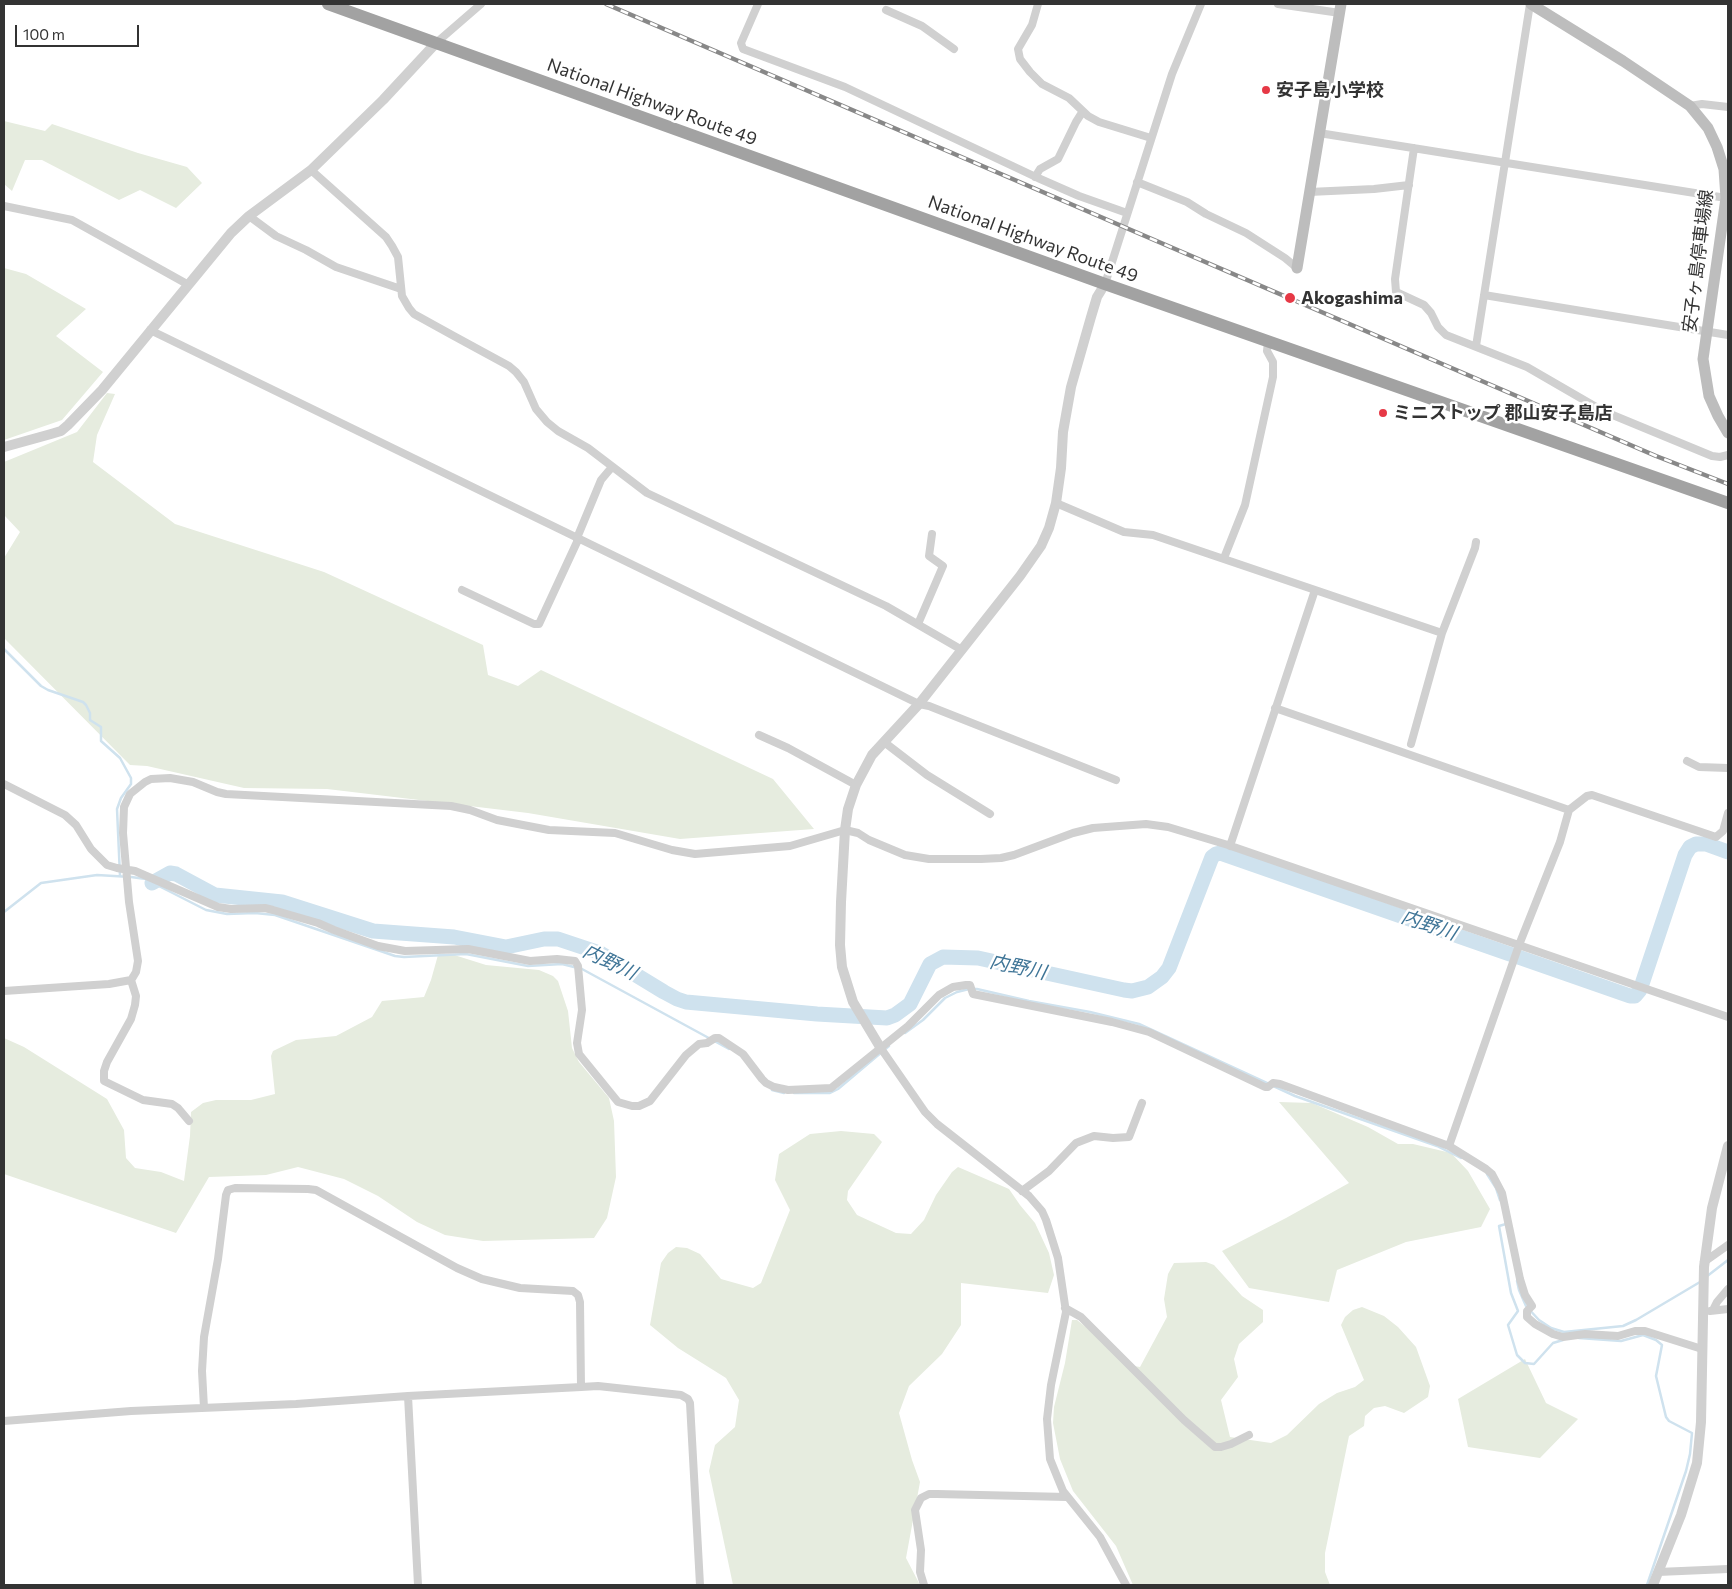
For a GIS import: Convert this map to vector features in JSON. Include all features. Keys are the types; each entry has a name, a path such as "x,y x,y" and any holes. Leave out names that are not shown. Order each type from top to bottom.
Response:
{"highway":[{"name":"National Highway Route 49","path":"328,4 1105,284 1728,503"}],"main road":[{"name":"安子ヶ島停車場線","path":"1531,4 1616,56 1690,106 1708,128 1718,146 1724,169 1726,198 1703,359 1706,386 1714,407 1728,433"},
{"path":"1297,268 1340,8"}],"street":[{"path":"4,447 51,434 65,428 102,390 187,284 231,233 249,216 311,170 383,100 436,43 481,4"},
{"path":"758,4 741,43 743,49 845,87 1035,177 1079,196 1128,213"},
{"path":"1038,4 1032,25 1019,46 1019,56 1030,72 1042,84 1069,98 1099,122 1151,138"},
{"path":"1126,1585 1100,1537 1067,1497 1050,1458 1048,1419 1051,1385 1066,1317 1066,1308 1058,1258 1046,1220 1037,1205 1022,1191 937,1124 925,1112 880,1047 853,1002 842,967 840,945 845,830 848,809 856,784 872,755 919,704 1020,576 1041,546 1049,528 1056,503 1061,468 1063,432 1071,387 1091,317 1105,284 1172,74 1201,4"},
{"path":"1278,4 1340,8"},
{"path":"1476,346 1531,4"},
{"path":"886,10 922,26 954,49"},
{"path":"1690,106 1702,104 1728,107"},
{"path":"1035,177 1040,169 1058,159 1083,111"},
{"path":"1319,133 1726,198"},
{"path":"1414,148 1395,279 1396,292 1429,309 1438,327 1446,334 1527,367 1585,402 1611,414 1712,456 1728,455"},
{"path":"311,170 386,237 398,258 404,301 414,314 509,366 520,376 536,409 558,431 588,448 647,493 850,589 918,624 962,650"},
{"path":"1136,182 1187,202 1206,214 1246,233 1297,268"},
{"path":"1309,192 1374,189 1409,185"},
{"path":"4,206 72,220 187,284"},
{"path":"249,216 276,236 336,267 401,289"},
{"path":"1484,295 1728,335"},
{"path":"150,330 919,704 929,706 1116,780"},
{"path":"1224,558 1245,505 1273,377 1273,362 1267,350 1268,342"},
{"path":"462,590 534,624 538,624 577,542 601,480 612,468"},
{"path":"1056,503 1124,532 1154,535 1442,633"},
{"path":"918,624 943,566 929,556 932,534"},
{"path":"1411,744 1442,633 1476,542"},
{"path":"1228,845 1230,846 1315,590"},
{"path":"1276,708 1569,810"},
{"path":"759,735 856,784"},
{"path":"884,742 927,775 990,814"},
{"path":"1687,761 1699,767 1728,768"},
{"path":"4,991 109,984 130,980 136,972 138,961 129,902 123,833 124,807 130,794 138,786 151,779 170,778 193,782 226,794 451,806 470,810 497,820 549,830 606,831 672,850 695,854 790,846 845,830 858,833 905,855 928,859 1001,858 1093,828 1146,824 1168,827 1228,845 1728,1017"},
{"path":"4,784 65,815 76,825 91,849 107,865 145,875 218,907 265,908 318,923 378,946 413,952 468,950 536,962 557,959 575,961 578,966 582,1010 577,1043 579,1054 618,1102 632,1106 639,1106 650,1101 686,1055 699,1044 707,1043 715,1038 719,1038 744,1054 766,1083 788,1090 834,1087 880,1047 908,1026 939,994 953,987 970,985 974,994 1112,1022 1149,1032 1265,1087 1268,1088 1273,1083 1280,1084 1449,1146 1480,1164 1492,1174 1502,1193 1520,1279 1525,1295 1532,1306 1526,1313 1528,1319 1553,1334 1563,1337 1585,1334 1618,1336 1635,1331 1645,1331 1702,1349"},
{"path":"1449,1146 1519,945 1560,842 1569,810 1586,796 1592,795 1716,838 1721,834 1728,813"},
{"path":"130,980 136,996 135,1005 131,1019 107,1062 104,1071 104,1081 143,1100 172,1104 189,1121"},
{"path":"1022,1191 1049,1171 1076,1143 1094,1136 1130,1137 1142,1103"},
{"path":"1653,1585 1681,1515 1696,1463 1701,1422 1702,1349 1708,1311 1704,1262 1712,1208 1728,1146"},
{"path":"204,1408 202,1371 204,1344 218,1260 226,1192 235,1188 316,1190 456,1268 482,1279 520,1288 573,1291 578,1295 580,1302 582,1387"},
{"path":"1704,1262 1728,1245"},
{"path":"1708,1311 1728,1289"},
{"path":"1066,1308 1081,1316 1184,1420 1215,1446 1221,1447 1231,1444 1250,1435"},
{"path":"1708,1311 1728,1309"},
{"path":"4,1421 131,1411 296,1404 598,1386 681,1395 689,1400 700,1585"},
{"path":"408,1396 418,1585"},
{"path":"924,1585 919,1568 920,1550 915,1510 921,1498 933,1494 1067,1497"},
{"path":"1658,1572 1728,1569"}],"shaded area":[{"path":"4,121 45,131 52,124 138,153 187,167 202,183 176,208 140,190 119,200 42,160 25,160 12,191 4,184"},
{"path":"4,268 26,274 86,309 56,336 103,372 62,420 4,440"},
{"path":"107,393 115,394 97,435 93,462 175,524 324,572 483,645 488,675 518,686 541,670 773,779 814,829 680,839 528,813 327,789 244,788 147,766 130,765 4,638 4,558 20,532 4,515 4,462 77,432"},
{"path":"451,954 486,965 539,970 553,976 558,981 568,1011 572,1048 579,1062 609,1098 614,1121 616,1177 607,1218 594,1238 483,1241 445,1235 417,1222 378,1196 344,1179 298,1167 266,1175 209,1177 176,1233 4,1174 4,1038 24,1047 107,1099 124,1130 126,1158 135,1168 161,1172 184,1181 191,1112 203,1103 216,1100 251,1100 275,1094 271,1056 273,1051 296,1040 336,1036 372,1017 382,1001 424,997 438,955"},
{"path":"1279,1102 1312,1103 1368,1127 1398,1144 1413,1144 1451,1153 1468,1171 1490,1209 1481,1227 1406,1242 1337,1270 1329,1302 1249,1288 1222,1251 1349,1183"},
{"path":"841,1131 874,1134 882,1142 848,1191 847,1200 857,1215 896,1233 911,1234 924,1220 936,1195 952,1172 958,1167 1009,1189 1035,1223 1049,1253 1054,1275 1048,1293 961,1283 961,1325 942,1354 909,1386 899,1413 920,1482 906,1558 920,1585 733,1585 709,1471 715,1445 735,1427 739,1400 726,1378 678,1348 650,1325 661,1263 668,1253 676,1247 687,1248 700,1254 721,1279 753,1288 761,1283 790,1210 775,1180 779,1154 810,1134"},
{"path":"1206,1262 1214,1265 1242,1296 1263,1310 1263,1322 1239,1344 1234,1359 1238,1377 1221,1400 1230,1437 1271,1443 1287,1435 1319,1404 1337,1393 1355,1387 1364,1380 1341,1325 1345,1317 1353,1310 1362,1307 1384,1316 1398,1327 1416,1347 1430,1386 1428,1397 1404,1413 1385,1406 1374,1408 1365,1416 1364,1426 1349,1436 1325,1553 1325,1572 1330,1585 1133,1585 1116,1546 1073,1491 1060,1459 1053,1423 1054,1407 1065,1363 1072,1320 1077,1320 1134,1366 1140,1367 1167,1317 1164,1299 1168,1274 1174,1263"},
{"path":"1525,1359 1546,1403 1578,1419 1540,1458 1468,1447 1458,1399"}],"waterway":[{"path":"4,649 41,686 83,702 86,705 90,713 90,720 101,727 101,741 120,758 131,778 131,784 121,798 117,809 120,876"},
{"name":"内野川","path":"152,883 170,873 176,874 215,895 282,902 373,931 454,937 506,947 544,939 558,939 600,953 664,992 686,1002 817,1014 887,1018 895,1015 910,1004 930,964 943,957 978,958 1124,990 1132,991 1148,987 1162,977 1169,968 1212,857 1220,853 1630,996 1635,996 1640,990 1685,855 1690,847 1696,844 1706,844 1728,852"},
{"path":"4,912 41,883 97,875 146,879"},
{"path":"151,882 206,910 227,914 255,913 275,915 395,956 466,954 528,966 562,964 582,969 729,1049"},
{"path":"905,1033 923,1020 945,998 969,989 1090,1012 1139,1024 1295,1096 1437,1146 1461,1158"},
{"path":"794,1093 830,1093 838,1089 889,1046"},
{"path":"772,1090 784,1093"},
{"path":"1487,1174 1496,1188 1500,1200"},
{"path":"1506,1224 1499,1226 1511,1293 1518,1311 1508,1325 1517,1355 1525,1363 1534,1364 1553,1343 1563,1340"},
{"path":"1706,1277 1728,1260"},
{"path":"1517,1281 1526,1306 1539,1320 1551,1328 1564,1332 1623,1326 1700,1282"},
{"path":"1579,1338 1621,1341 1643,1335 1656,1340 1662,1345 1656,1376 1666,1417 1669,1421 1692,1433 1686,1471 1647,1585"}],"railway":[{"path":"606,4 1656,456 1728,484"}],"place":[{"name":"安子島小学校","path":"1266,90"},
{"name":"Akogashima","path":"1290,298"},
{"name":"ミニストップ 郡山安子島店","path":"1383,413"}]}
